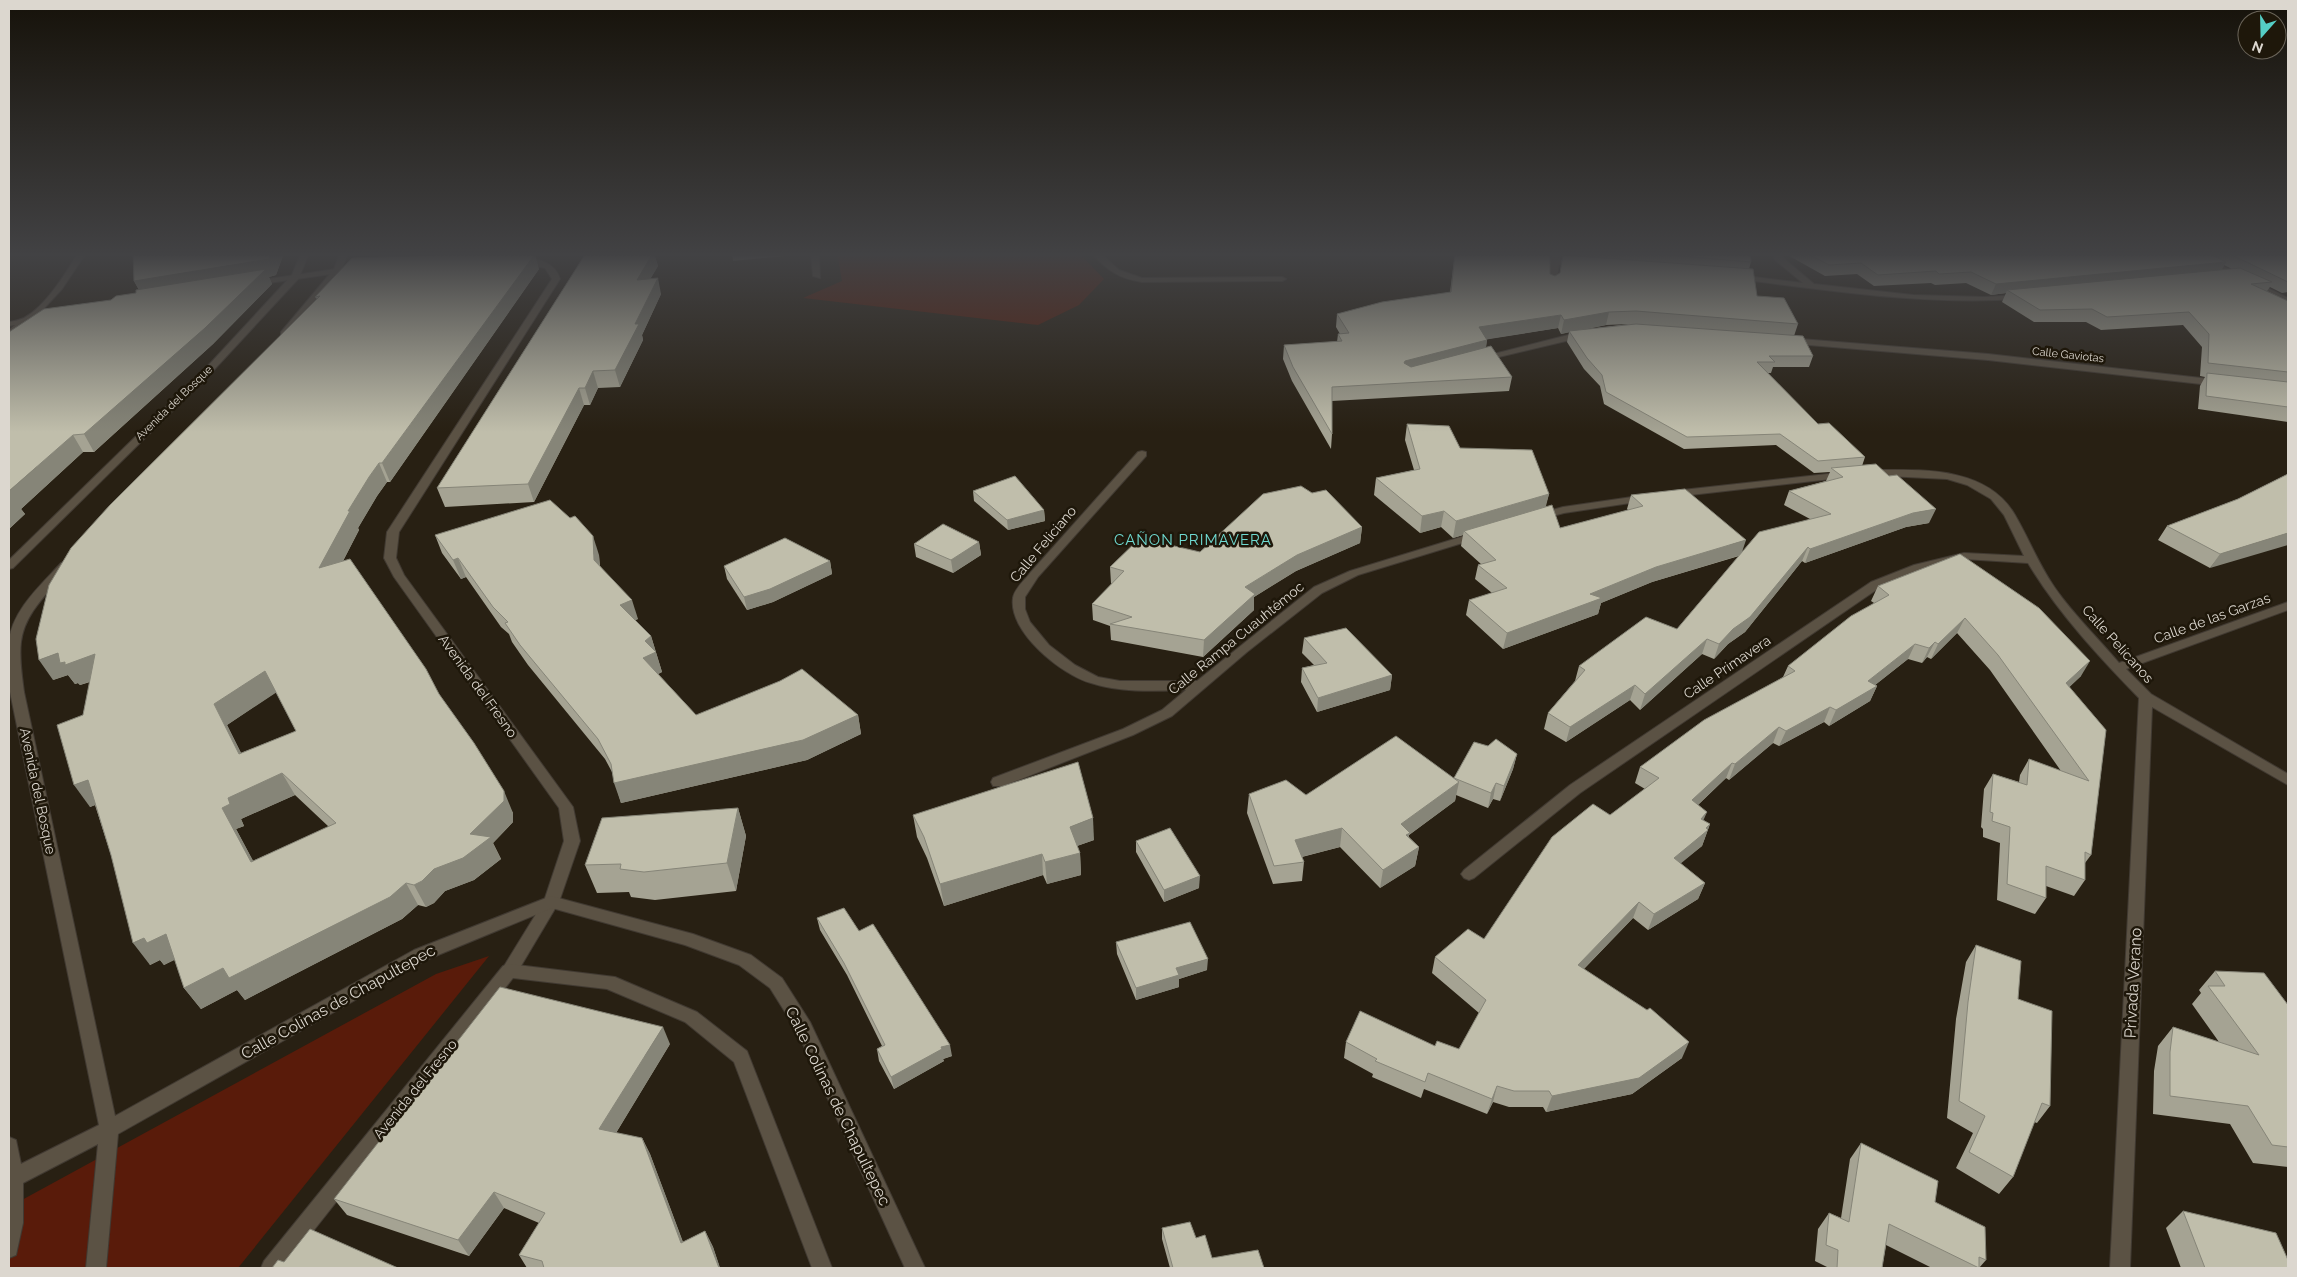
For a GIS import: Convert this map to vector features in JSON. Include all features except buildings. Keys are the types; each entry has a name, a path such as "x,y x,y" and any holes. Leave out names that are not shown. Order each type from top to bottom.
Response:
{"street":[{"path":"9,334 36,313"},
{"name":"Avenida del Bosque","path":"9,566 208,371 262,313"},
{"path":"277,342 302,313"},
{"name":"Avenida del Fresno","path":"271,1268 509,971 551,902 572,841 566,807 398,575 390,558 393,532 535,313"},
{"path":"9,324 49,317"},
{"path":"1474,360 1590,333"},
{"name":"Calle Gaviotas","path":"1780,340 1988,357 2230,384"},
{"name":"Calle Feliciano","path":"1142,454 1034,575 1019,596 1020,611 1026,630 1068,668 1094,680 1126,686 1201,685"},
{"name":"Calle Pelícanos","path":"1528,520 1563,510 1709,488 1865,474 1911,473 1948,476 1972,482 1995,498 2009,514 2032,560 2051,591 2117,668 2146,697 2288,780"},
{"name":"Calle Rampa Cuauhtémoc","path":"998,782 1128,732 1168,713 1243,649 1318,590 1354,573 1492,531"},
{"name":"Avenida del Bosque","path":"77,553 44,588 26,614 15,640 17,692 109,1129 96,1268"},
{"name":"Calle Primavera","path":"1469,874 1575,789 1875,585 1918,567 1964,556 2032,560"},
{"name":"Calle de las Garzas","path":"2117,668 2288,606"},
{"name":"Privada Verano","path":"2120,1268 2146,697"},
{"name":"Calle Colinas de Chapultepec","path":"12,1178 109,1129 420,955 551,902 687,939 746,960 776,983 804,1028 915,1268"},
{"path":"509,971 609,982 692,1017 741,1057 822,1268"},
{"path":"9,1146 12,1178 12,1234 9,1248"}],"shaded area":[{"path":"930,313 1063,313 1038,325"},
{"path":"489,956 238,1268 9,1268 9,1207 436,974"}],"district":[{"name":"CAÑON PRIMAVERA","path":"1193,540"}]}
